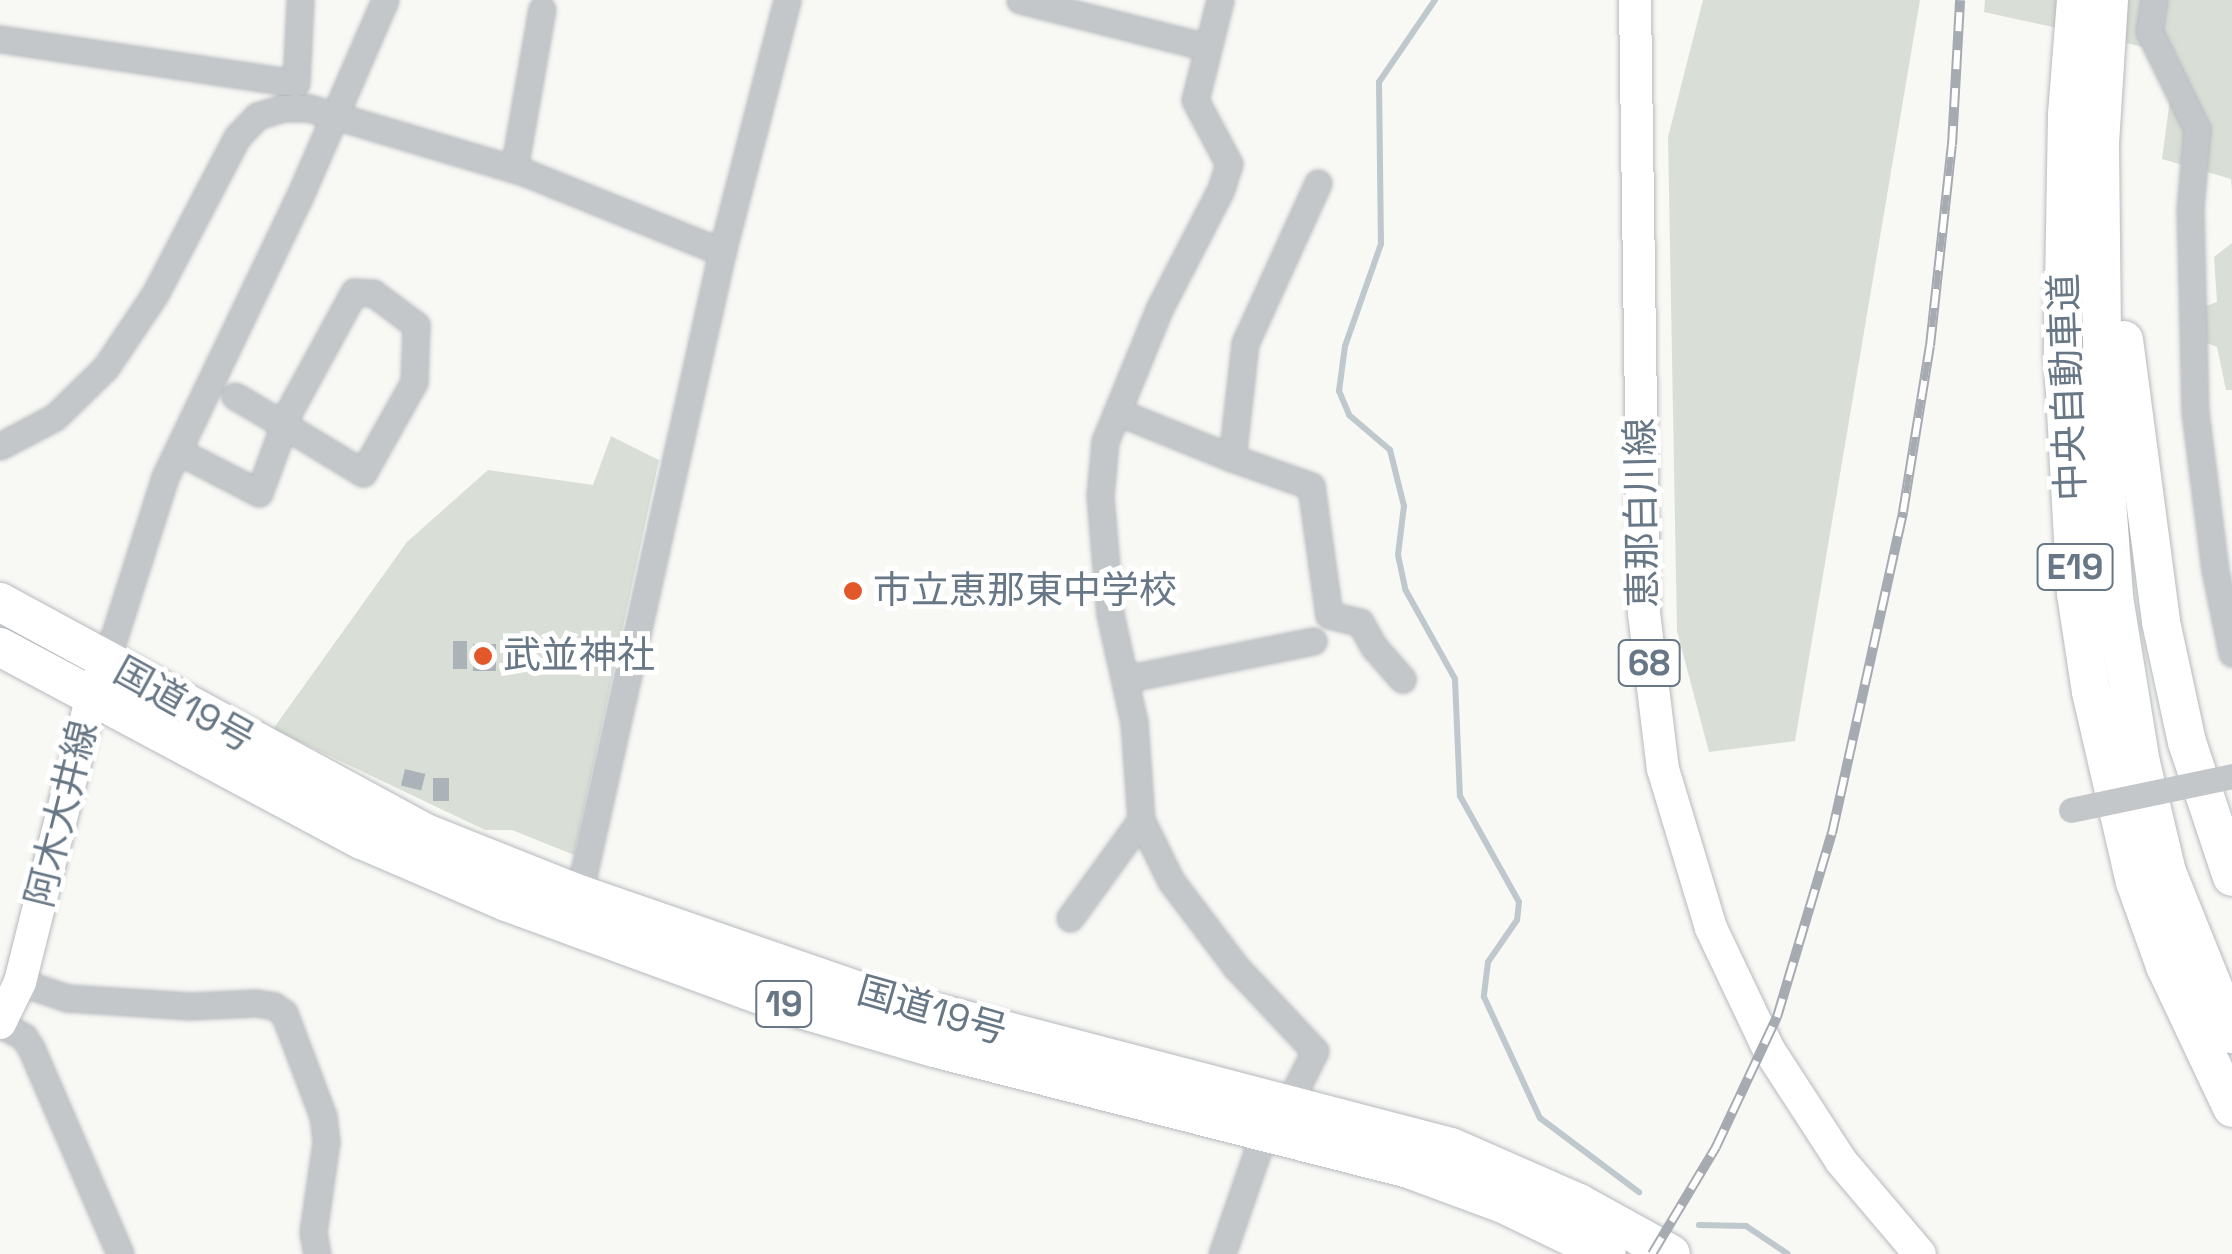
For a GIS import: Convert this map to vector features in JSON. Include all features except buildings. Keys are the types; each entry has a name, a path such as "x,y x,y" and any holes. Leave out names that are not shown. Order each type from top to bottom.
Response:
{"highway":[{"name":"中央自動車道","path":"2076,0 2067,115 2063,355 2076,594 2091,692 2135,882 2172,983 2232,1108"},
{"name":"中央自動車道","path":"2109,0 2100,144 2103,446 2114,597 2140,763 2168,872 2232,1034"},
{"path":"2100,144 2161,622 2187,742 2232,877"},
{"name":"国道19号","path":"0,602 99,678 362,840 506,902 790,1006 1082,1087 1277,1116 1451,1148 1579,1204 1670,1254"},
{"name":"国道19号","path":"0,647 99,678 423,832 580,894 874,996 1277,1116 1502,1204 1607,1254"}],"main road":[{"name":"恵那白川線","path":"1635,0 1644,613 1664,769 1710,928 1769,1050 1841,1161 1920,1254"},
{"name":"阿木大井線","path":"0,1024 20,982 99,678"}],"street":[{"path":"0,38 296,83 300,0"},
{"path":"99,678 178,451 336,115 385,0"},
{"path":"580,894 722,252 787,0"},
{"path":"1020,0 1206,47"},
{"path":"1220,0 1196,100 1229,164 1220,191 1160,306 1105,441 1100,496 1110,614 1134,722 1141,820 1171,881 1236,967 1315,1052 1277,1116 1222,1254"},
{"path":"2154,0 2149,31 2197,129 2190,209 2195,412 2214,570 2232,652"},
{"path":"514,169 542,9"},
{"path":"0,446 55,417 121,347 155,294 226,155 257,116 296,107 336,115 514,169 722,252"},
{"path":"1232,458 1245,343 1318,184"},
{"path":"178,451 259,492 284,425 354,292 373,292 416,325 414,382 363,473 284,425 235,396"},
{"path":"1118,412 1311,486 1329,615 1360,622 1402,679"},
{"path":"1125,678 1313,642"},
{"path":"2071,810 2232,776"},
{"path":"1070,918 1141,820"},
{"path":"20,982 67,998 190,1006 256,1003 274,1006 284,1013 323,1116 326,1142 313,1232 316,1254"},
{"path":"0,1024 24,1036 31,1048 120,1254"}],"shaded area":[{"path":"1703,0 1920,0 1795,741 1709,752 1677,631 1668,137"},
{"path":"1985,0 2232,0 2232,192 2231,179 2162,159 2176,54 1984,12"},
{"path":"2232,243 2232,390 2226,390 2217,347 2199,340 2201,308 2217,302 2214,257"},
{"path":"611,436 659,460 574,855 512,830 485,830 273,729 407,542 488,470 593,485"}],"waterway":[{"path":"1435,0 1379,82 1381,244 1345,346 1339,391 1349,415 1390,450 1404,506 1398,555 1405,589 1455,679 1460,796 1519,902 1517,920 1488,962 1484,997 1540,1118 1639,1192"},
{"path":"1699,1225 1746,1226 1788,1254"}],"railway":[{"path":"1652,1254 1716,1147 1777,1017 1832,833 1903,512 1930,346 1952,145 1960,0"}],"place":[{"name":"市立恵那東中学校","path":"853,591"},
{"name":"武並神社","path":"483,656"}]}
